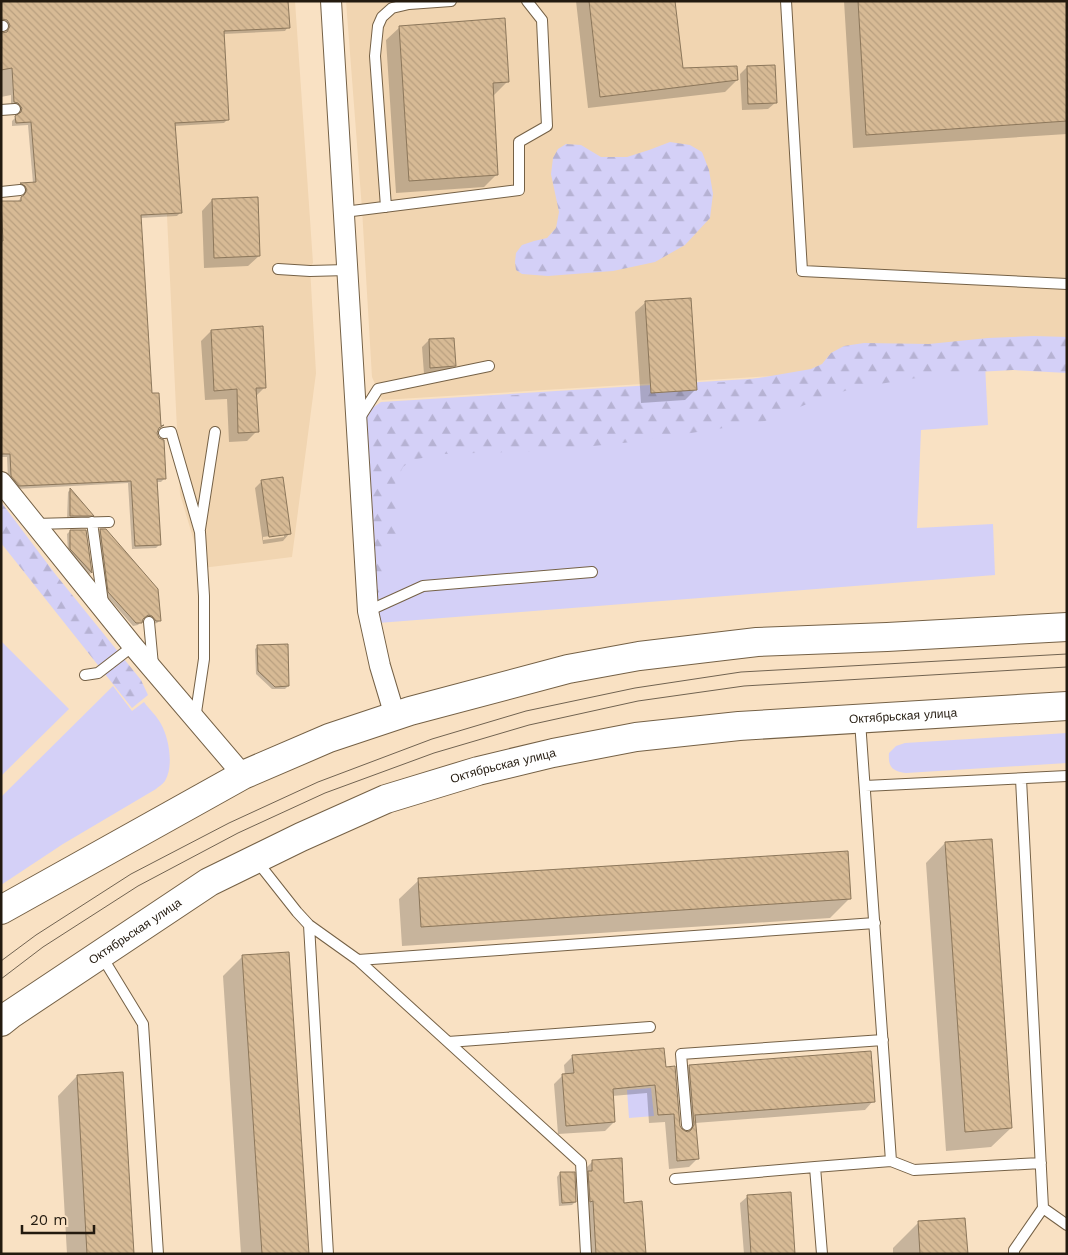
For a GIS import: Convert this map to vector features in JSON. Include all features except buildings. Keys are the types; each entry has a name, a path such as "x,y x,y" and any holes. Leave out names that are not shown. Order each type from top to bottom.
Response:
{"main road":[{"path":"1,910 243,775 329,738 395,716 494,688 568,669 639,656 757,642 1067,627"},
{"name":"Октябрьская улица","path":"1,1022 209,882 386,799 478,771 636,737 739,726 1067,706"}],"street":[{"path":"331,1 368,611 380,666 395,716"},
{"path":"1,482 133,646 243,775"}],"lane":[{"path":"386,207 375,56 378,26 382,17 392,8 409,4 451,1"},
{"path":"344,212 519,190 519,142 546,126 542,20 527,1"},
{"path":"786,1 802,271 1067,284"},
{"path":"1,110 15,109"},
{"path":"1,192 20,190"},
{"path":"278,269 347,270"},
{"path":"357,422 378,389 489,366"},
{"path":"164,433 171,432 200,532"},
{"path":"195,720 204,659 204,596 200,532 215,432"},
{"path":"92,522 104,609"},
{"path":"35,524 109,522"},
{"path":"368,611 423,586 592,572"},
{"path":"149,622 154,671"},
{"path":"86,675 98,673 133,646"},
{"path":"860,720 891,1161"},
{"path":"865,786 1067,776"},
{"path":"1014,1254 1014,1250 1043,1208 1020,779"},
{"path":"256,859 309,925 358,960 581,1164 586,1254"},
{"path":"358,960 875,923"},
{"path":"309,925 328,1254"},
{"path":"100,954 143,1024 158,1254"},
{"path":"448,1042 650,1027"},
{"path":"687,1125 681,1054 882,1040"},
{"path":"676,1179 891,1161 914,1170 1041,1163"},
{"path":"816,1167 822,1254"},
{"path":"1043,1208 1067,1225"}],"shaded area":[{"path":"157,1 295,1 313,263 310,267 316,373 292,557 202,568 180,494"},
{"path":"346,1 1067,1 1067,358 382,400 372,377 362,209"}],"green space":[{"path":"670,142 690,145 702,152 709,170 713,194 710,218 685,245 655,262 613,271 548,276 522,274 516,270 516,253 522,245 547,238 556,228 559,212 551,174 553,158 558,149 566,144 581,145 601,157 627,157"},
{"path":"1067,337 1067,373 1013,370 959,373 909,379 851,389 817,400 765,421 730,427 632,442 545,451 443,454 412,460 403,467 393,491 400,522 398,531 385,556 381,590 376,595 365,421 373,412 390,403 741,381 811,369 822,364 831,353 844,346 864,343 929,344 988,338"},
{"path":"985,364 988,425 921,430 917,528 993,524 995,575 378,623 361,432 368,411 381,402"},
{"path":"1,502 56,575 141,680 148,695 132,708 1,543"},
{"path":"1,641 69,709 1,776"},
{"path":"113,686 132,711 144,702 161,724 166,737 170,760 168,775 165,781 156,789 63,844 1,885 1,797"},
{"path":"1067,733 1067,763 906,773 892,768 889,762 889,753 896,746 905,743"},
{"path":"651,1088 654,1116 629,1118 627,1090"}],"tram line":[{"path":"1,961 36,935 131,874 229,823 318,782 432,739 526,711 635,688 741,672 1067,654"},
{"path":"1,979 43,947 138,886 238,833 325,793 434,753 529,725 638,701 744,686 1067,667"}]}
